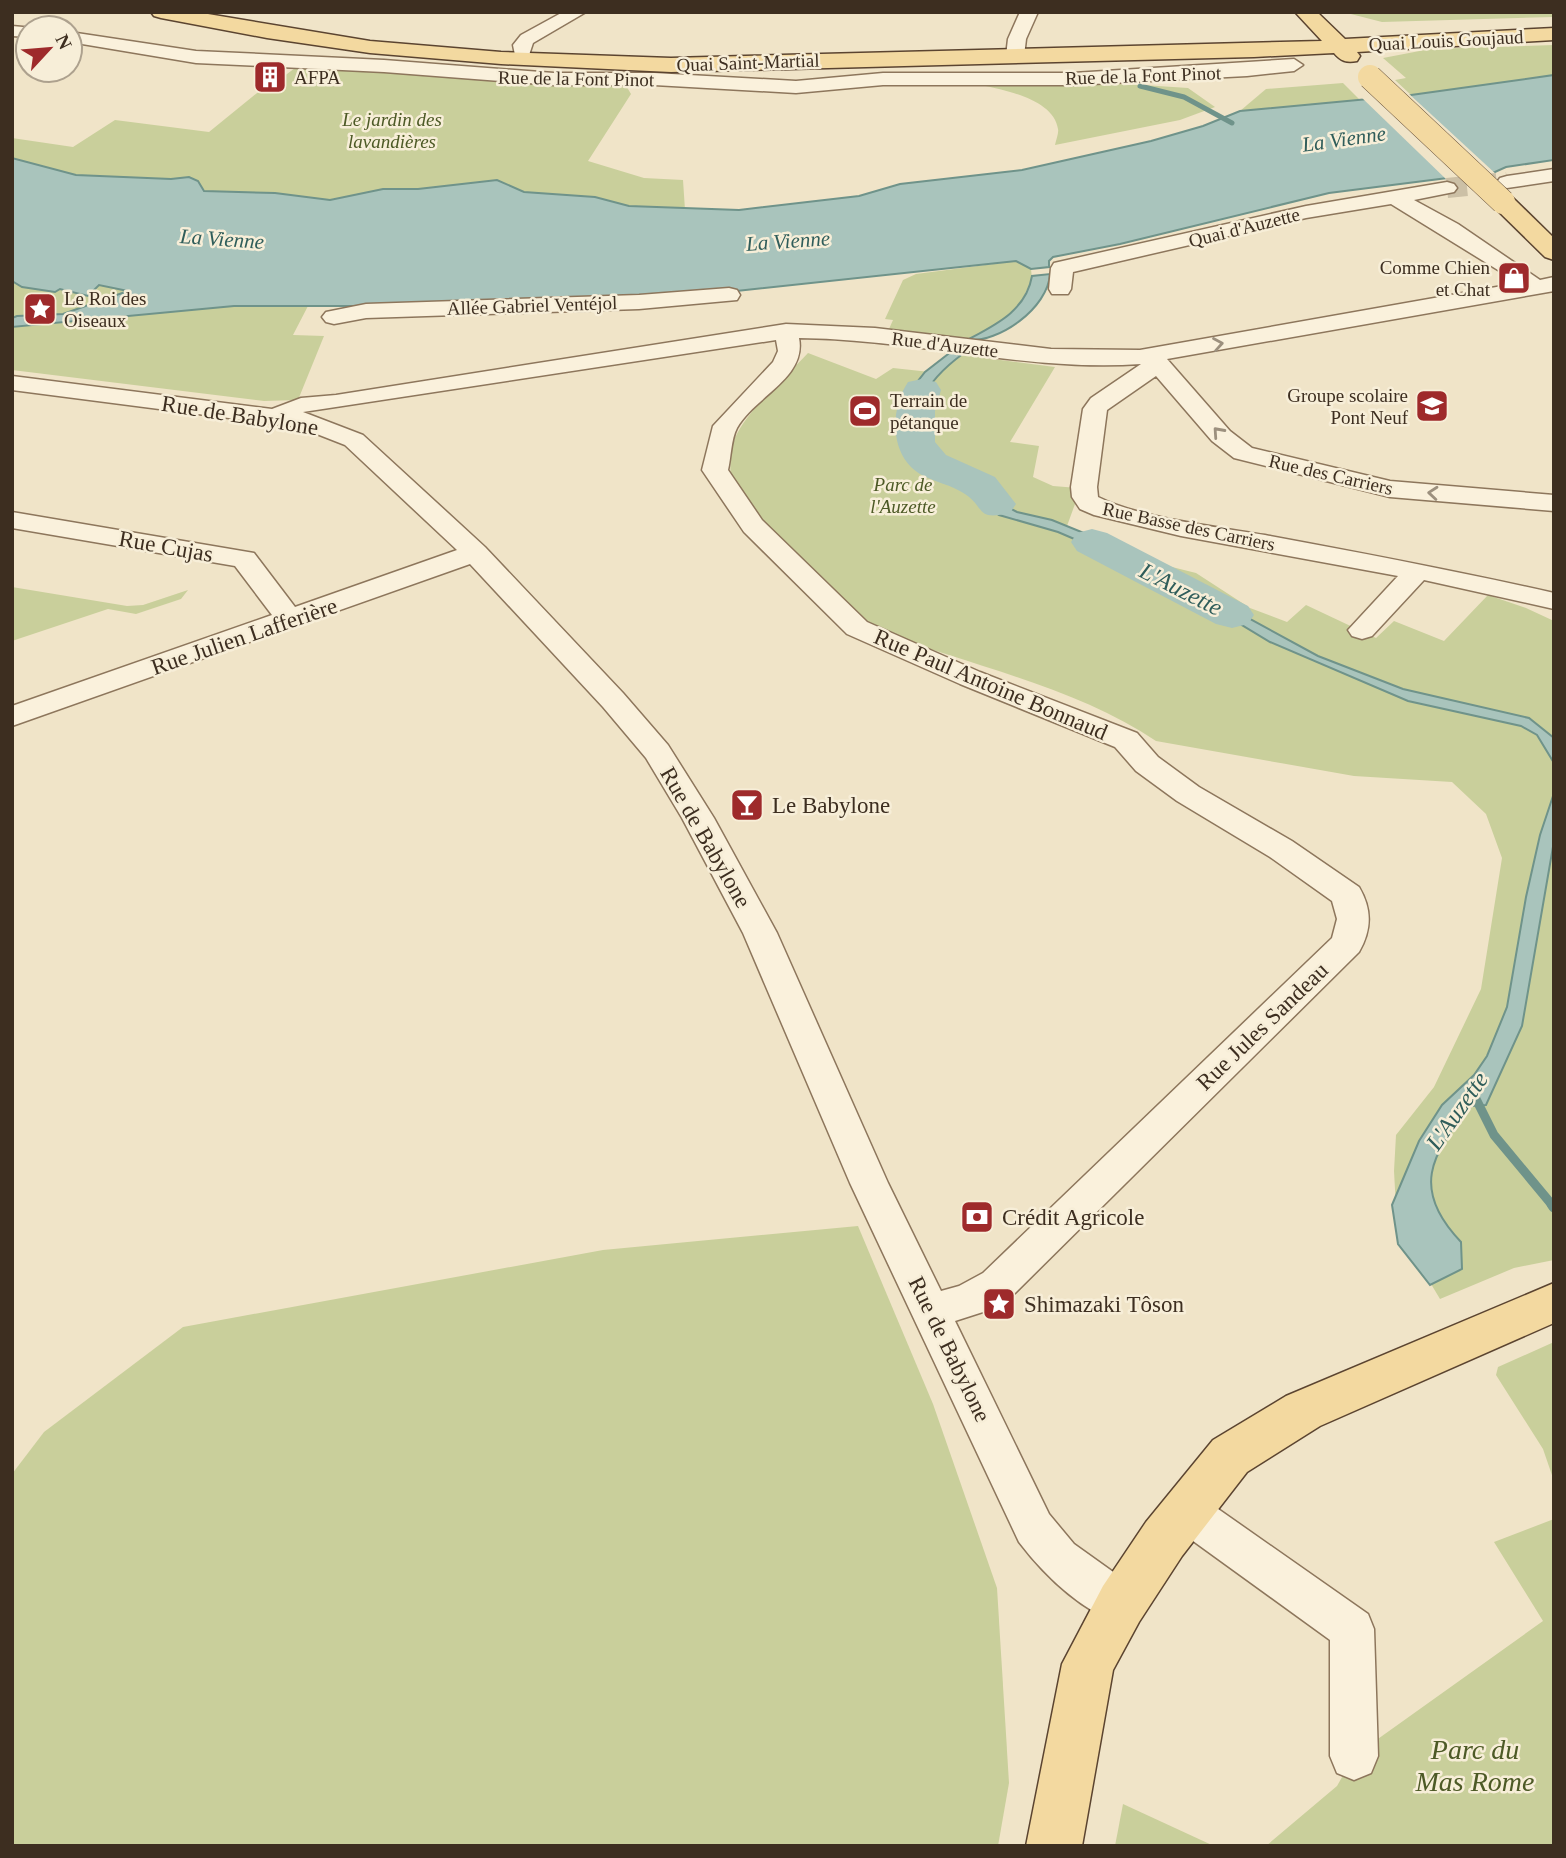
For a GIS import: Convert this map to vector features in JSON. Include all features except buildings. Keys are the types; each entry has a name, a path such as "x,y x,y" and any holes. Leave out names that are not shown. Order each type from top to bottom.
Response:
{"main road":[{"name":"Quai Saint-Martial","path":"161,12 267,32 370,47 501,58 671,65 1333,40"},
{"name":"Quai Saint-Martial","path":"223,12 400,42 522,51 671,54 1015,51"},
{"path":"1251,45 1289,30 1298,22 1297,12"},
{"path":"1305,12 1370,77 1505,192 1554,252"},
{"path":"1315,12 1357,28 1402,36"},
{"name":"Quai Louis Goujaud","path":"1333,40 1554,24"},
{"name":"Quai Louis Goujaud","path":"1402,36 1554,34"},
{"path":"1370,77 1370,55 1402,36"},
{"path":"1251,45 1340,62 1370,77"},
{"path":"1054,1846 1088,1664 1121,1604 1186,1511 1230,1456 1303,1410 1554,1302"}],"street":[{"path":"522,51 522,45 527,39 578,12"},
{"path":"1015,51 1029,12"},
{"name":"Rue de la Font Pinot","path":"84,33 196,57 384,66 504,77 654,79 796,87 883,79 1073,79 1294,65"},
{"path":"245,58 335,54 370,47"},
{"path":"1505,192 1554,175"},
{"name":"Quai d'Auzette","path":"1060,289 1062,268 1306,212 1447,188"},
{"path":"1392,196 1525,277 1545,286"},
{"name":"Rue d'Auzette","path":"270,415 302,405 336,402 786,331 845,332 1082,359 1154,360 1545,286"},
{"name":"Allée Gabriel Ventéjol","path":"334,317 366,311 639,302 729,295"},
{"name":"Rue Paul Antoine Bonnaud","path":"786,331 790,351 784,365 725,426 715,470 753,526 857,628 970,678 1126,740"},
{"name":"Rue des Carriers","path":"1154,360 1220,436 1243,453 1390,489 1554,503"},
{"name":"Rue Basse des Carriers","path":"1154,360 1095,409 1084,487 1085,497 1090,503 1103,509 1181,528 1418,571 1554,601"},
{"name":"Rue de Babylone","path":"12,383 270,415 304,421 354,440 475,553 613,700 649,742 698,818 760,933 869,1183 1034,1528 1059,1559 1121,1604"},
{"name":"Rue d'Auzette","path":"304,421 336,402"},
{"name":"Rue Cujas","path":"12,520 244,559 290,620"},
{"name":"Rue Julien Lafferière","path":"12,717 475,553"},
{"path":"1362,630 1418,571"},
{"name":"Rue Jules Sandeau","path":"932,1311 970,1300 997,1285 1347,943 1354,919 1347,895 1281,849 1188,794 1147,764 1126,740"},
{"path":"1186,1511 1352,1629 1354,1756"}],"green space":[{"path":"1343,12 1554,12 1554,17 1382,22"},
{"path":"1554,45 1554,75 1411,95 1395,80 1406,78 1383,58 1430,49"},
{"name":"Le jardin des lavandières","path":"299,65 377,69 550,86 625,84 631,94 588,161 644,178 683,180 685,210 629,206 595,197 524,192 383,189 330,200 275,193 204,191 198,181 189,178 76,175 12,158 12,138 73,147 115,120 209,132 273,80 279,80"},
{"path":"953,80 1098,82 1188,88 1215,107 1180,120 1055,145 1058,129 1053,117 1043,107 1014,93"},
{"path":"1343,83 1360,100 1240,111 1266,89"},
{"path":"1016,261 1031,269 1032,279 1022,300 1009,317 967,340 889,329 893,320 885,319 903,280 916,274"},
{"path":"12,281 22,287 95,289 99,285 129,291 63,314 12,318"},
{"path":"234,306 308,306 293,335 324,336 298,400 264,401 12,370 12,327"},
{"name":"Parc de l'Auzette","path":"808,353 876,379 893,368 939,373 961,355 1055,367 1010,442 1039,446 1033,477 1053,486 1078,488 1067,526 1118,545 1144,560 1196,573 1250,608 1287,622 1306,605 1376,638 1394,621 1444,641 1488,595 1554,621 1554,1260 1514,1268 1440,1299 1425,1274 1398,1244 1394,1171 1396,1135 1434,1087 1481,989 1502,858 1486,814 1452,782 1354,776 1156,741 1093,706 1058,692 881,632 821,582 773,535 738,492 731,475 733,446 741,427 758,405"},
{"path":"12,587 127,606 143,605 188,590 181,599 136,614 108,609 12,641"},
{"path":"858,1226 933,1404 997,1588 1009,1783 998,1846 12,1846 12,1474 44,1432 183,1327 603,1250"},
{"path":"1554,1342 1554,1481 1543,1449 1496,1375 1498,1367"},
{"name":"Parc du Mas Rome","path":"1554,1519 1554,1846 1266,1846 1337,1786 1354,1756 1543,1621 1494,1542"},
{"path":"1123,1804 1214,1846 1115,1846"}],"water":[{"name":"La Vienne","path":"1554,75 1554,160 1506,167 1495,172 1329,193 1120,244 1053,257 1049,261 1049,267 1031,269 1016,261 727,292 449,306 234,306 12,327 12,318 17,316 63,314 128,291 99,285 88,296 60,289 55,292 22,287 12,281 12,158 76,175 171,179 189,177 198,181 204,191 275,193 330,200 383,189 418,189 497,180 524,192 595,197 629,206 739,210 859,196 900,184 1022,170 1151,141 1203,126 1240,111 1411,95"},
{"path":"1050,274 1041,299 1020,321 993,336 967,340 1008,316 1023,299 1032,276"},
{"path":"952,351 964,353 929,387 919,413 925,443 936,458 917,458 909,445 908,421 900,404 925,372"},
{"path":"927,466 948,466 988,481 993,485 1000,503 1017,512 1052,520 1160,564 1154,579 1123,560 1058,532 999,515 987,507 975,489"},
{"path":"1173,577 1318,656 1403,689 1529,718 1554,738 1554,763 1537,735 1521,726 1408,701 1270,642 1225,615 1164,586"},
{"path":"1554,793 1554,841 1522,1026 1486,1105 1471,1106 1445,1141 1432,1173 1431,1189 1436,1206 1445,1223 1461,1242 1462,1269 1430,1285 1398,1244 1392,1205 1419,1141 1442,1105 1474,1075 1487,1056 1507,1007 1526,897 1540,835"}],"pier":[{"path":"1407,92 1497,175 1448,181 1360,96"}],"waterway":[{"path":"1140,86 1184,97 1232,123"},
{"name":"L'Auzette","path":"922,390 916,411 915,443 932,464 981,486 995,504"},
{"name":"L'Auzette","path":"1092,542 1232,615"},
{"path":"1474,1095 1494,1135 1553,1206"}],"tunnel":[{"path":"1447,188 1507,182"}],"place":[{"name":"AFPA","path":"270,77"},
{"name":"Comme Chien et Chat","path":"1514,278"},
{"name":"Le Roi des Oiseaux","path":"40,309"},
{"name":"Groupe scolaire Pont Neuf","path":"1432,406"},
{"name":"Terrain de pétanque","path":"865,411"},
{"name":"Le Babylone","path":"747,805"},
{"name":"Crédit Agricole","path":"977,1217"},
{"name":"Shimazaki Tôson","path":"999,1304"}]}
